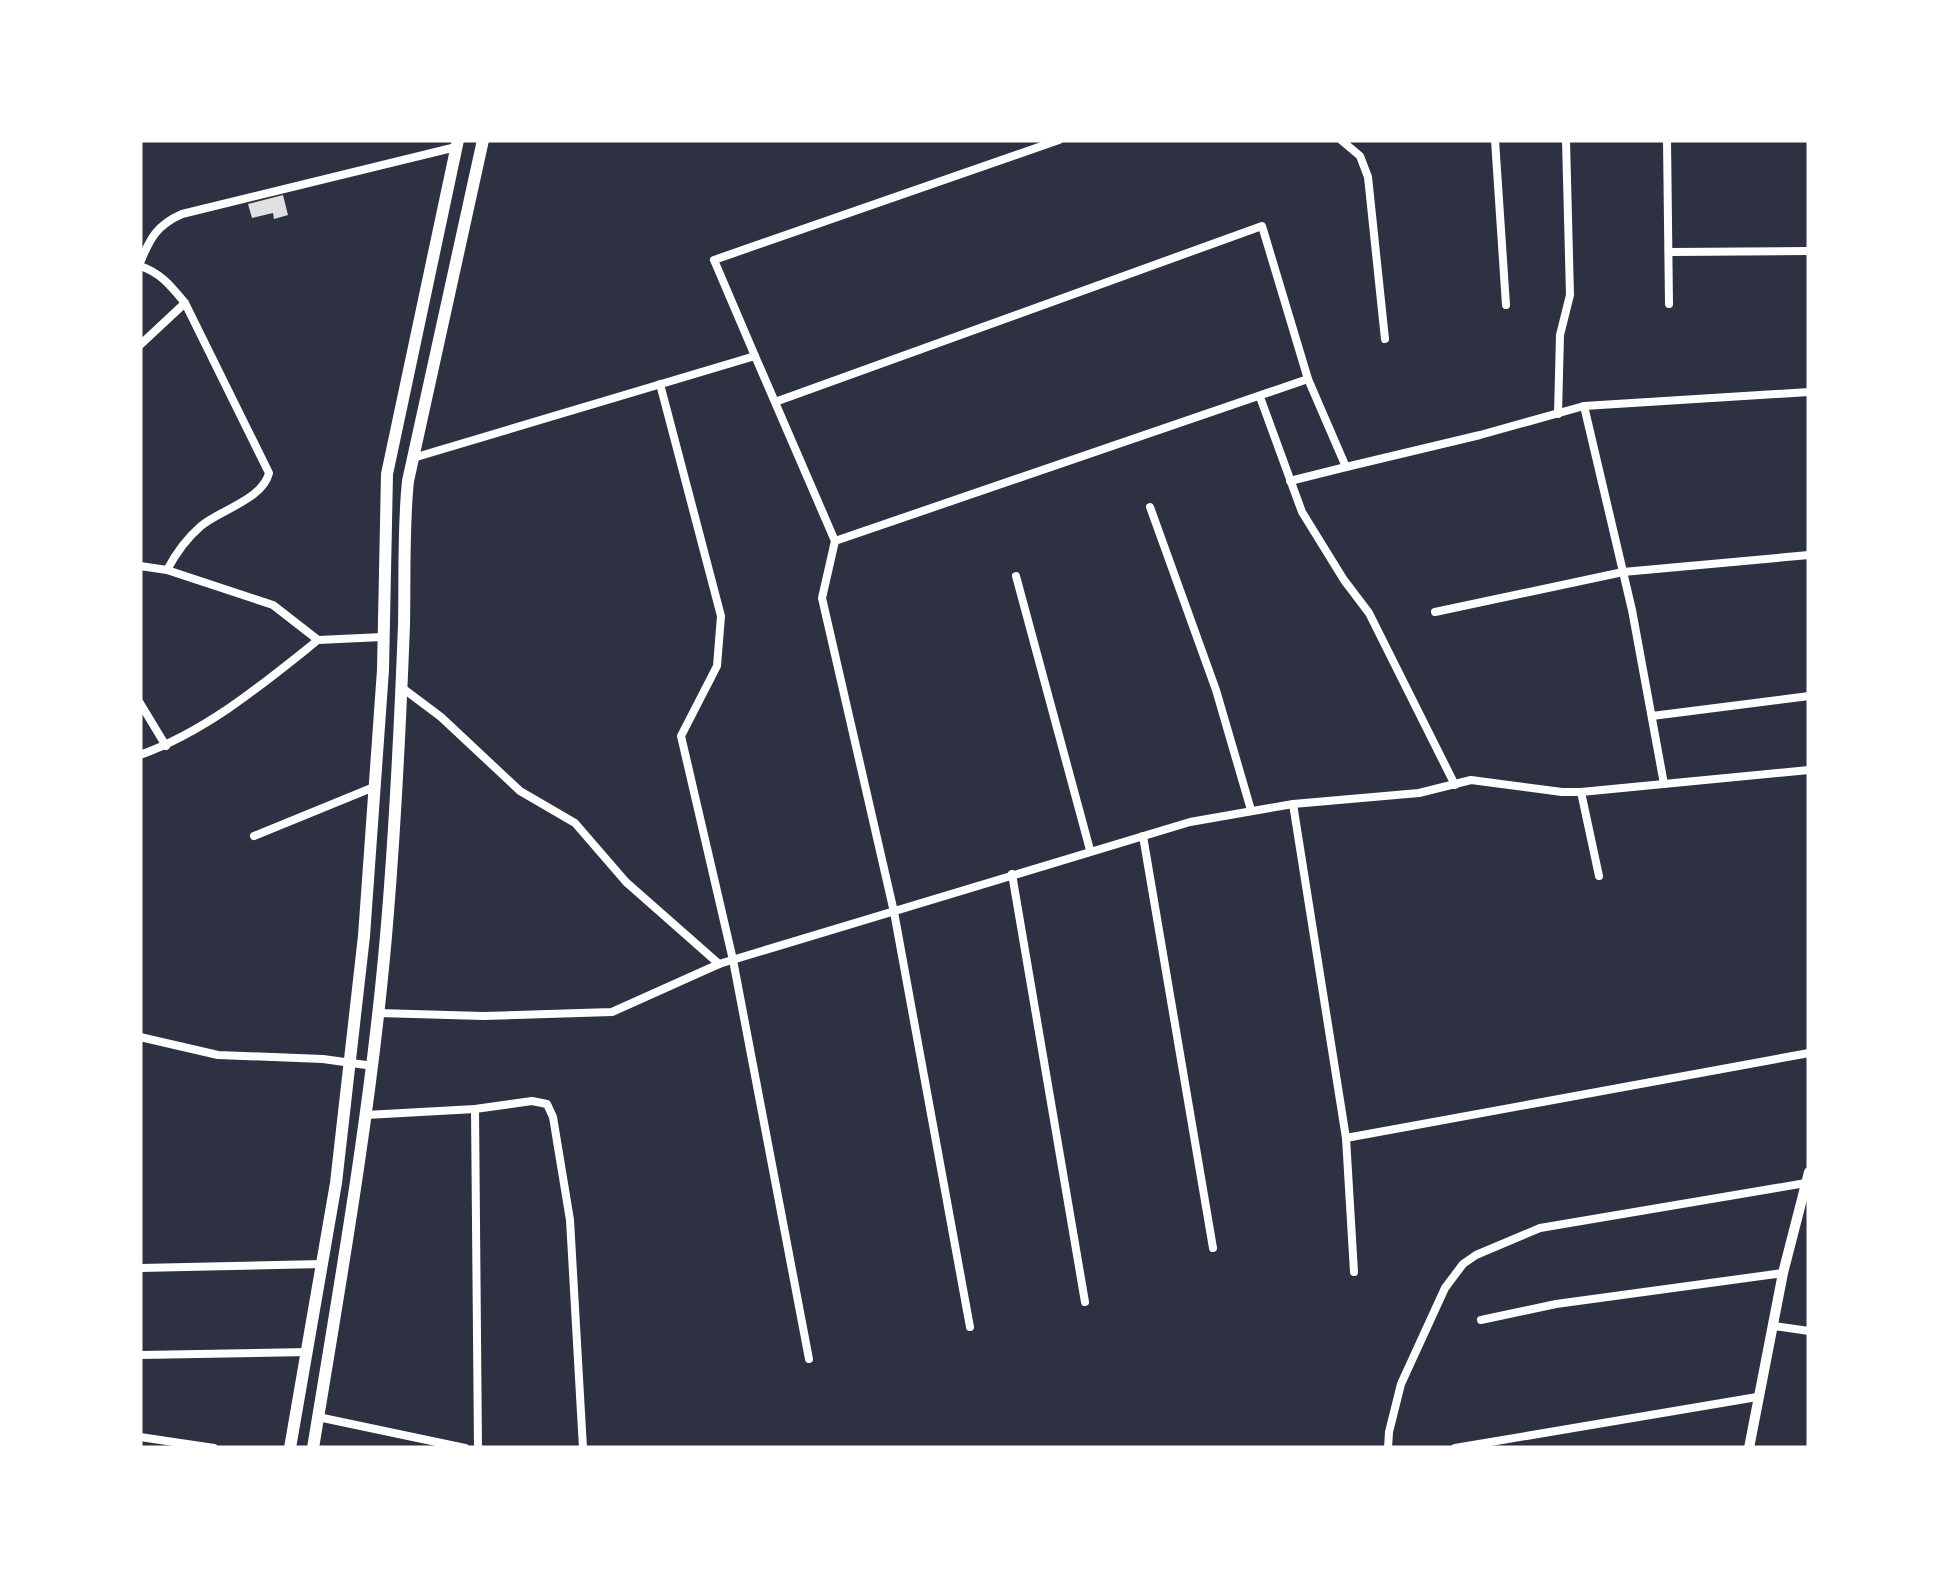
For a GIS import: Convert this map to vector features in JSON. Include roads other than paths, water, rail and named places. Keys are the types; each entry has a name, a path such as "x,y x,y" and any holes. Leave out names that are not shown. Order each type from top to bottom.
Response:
{"main road":[{"path":"313,1448 373,1066 401,687 403,526 412,458 483,140"},
{"path":"290,1448 336,1183 364,936 383,636 387,474 458,143"}],"street":[{"path":"970,1327 894,912 822,598 835,541 714,260 1059,140"},
{"path":"1341,140 1360,156 1368,177 1385,340"},
{"path":"1495,140 1506,305"},
{"path":"1558,414 1560,335 1570,295 1566,140"},
{"path":"1668,140 1670,304"},
{"path":"168,570 178,550 203,524 264,485 268,473 185,302 155,271 140,265 154,231 182,214 458,143"},
{"path":"774,402 1262,226 1308,379 1346,466"},
{"path":"1670,252 1809,251"},
{"path":"140,345 185,302"},
{"path":"412,458 756,356"},
{"path":"835,541 1308,379"},
{"path":"660,384 721,616 717,666 681,736 733,960 809,1360"},
{"path":"1290,481 1584,406 1809,392"},
{"path":"1260,397 1302,512 1344,580 1370,613 1455,785"},
{"path":"1584,406 1623,572 1664,784"},
{"path":"1150,507 1216,690 1251,810"},
{"path":"1435,612 1623,572 1809,555"},
{"path":"140,566 168,570 273,604 318,640"},
{"path":"1016,576 1090,850"},
{"path":"140,756 166,746 246,697 318,640 383,636"},
{"path":"401,687 441,717 520,791 576,823 626,882 719,964"},
{"path":"1652,716 1809,696"},
{"path":"140,702 166,746"},
{"path":"378,1013 483,1016 612,1012 719,964 1090,850 1190,822 1251,810 1419,793 1471,780 1581,792 1809,770"},
{"path":"254,836 374,787"},
{"path":"1581,792 1599,876"},
{"path":"1294,804 1346,1138 1354,1272"},
{"path":"1143,836 1213,1248"},
{"path":"1012,874 1085,1302"},
{"path":"140,1037 218,1055 373,1066"},
{"path":"1346,1138 1809,1053"},
{"path":"366,1115 541,1101 547,1104 553,1117 570,1220 584,1448"},
{"path":"476,1109 478,1448"},
{"path":"1388,1448 1388,1432 1401,1384 1445,1288 1463,1264 1476,1255 1540,1228 1808,1178 1804,1216 1783,1273 1750,1448"},
{"path":"140,1268 322,1264"},
{"path":"1481,1320 1556,1304 1783,1273"},
{"path":"1774,1326 1809,1330"},
{"path":"140,1355 308,1352"},
{"path":"1456,1448 1757,1397"},
{"path":"318,1417 466,1448"},
{"path":"140,1437 214,1448"}]}
